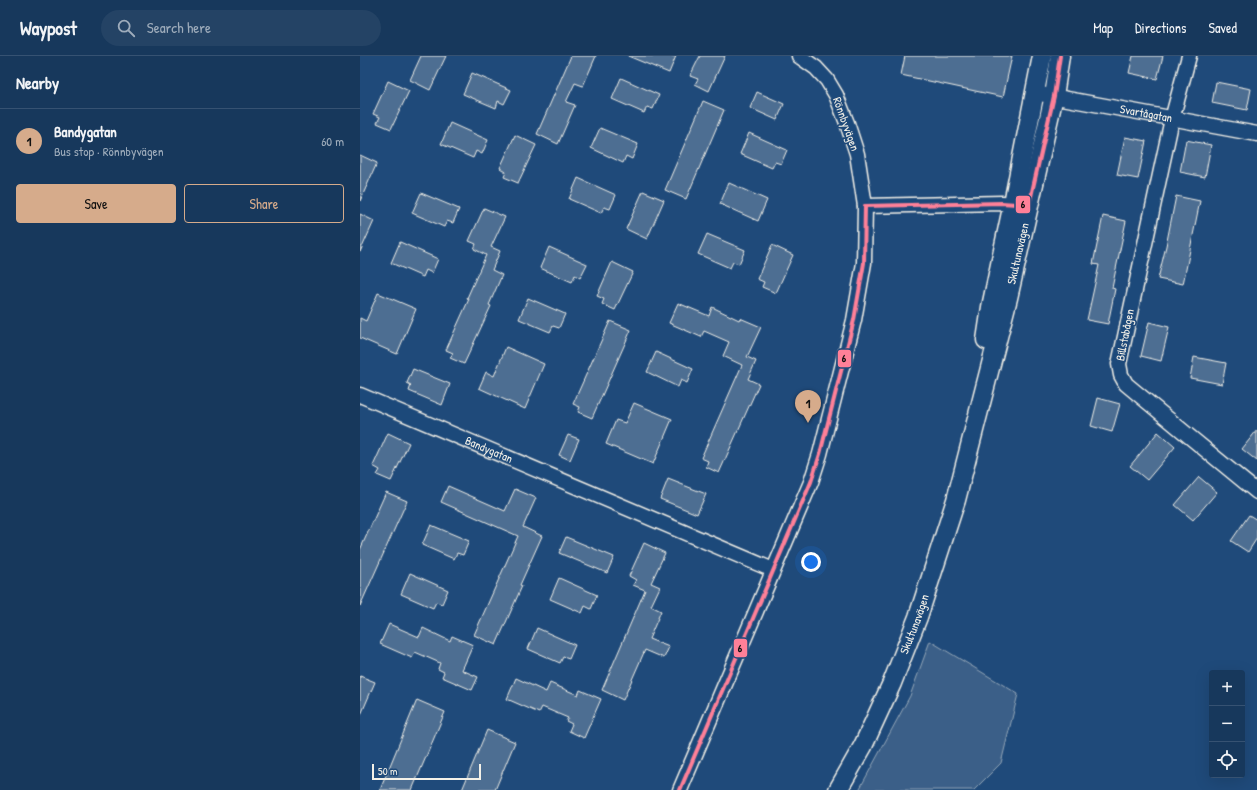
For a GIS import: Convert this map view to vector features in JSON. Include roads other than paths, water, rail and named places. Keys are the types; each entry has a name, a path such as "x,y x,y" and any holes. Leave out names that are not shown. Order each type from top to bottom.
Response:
{"main road":[{"name":"Skultunavägen","path":"838,790 863,746 892,683 918,617 956,500 1008,298 1035,93 1042,56"},
{"name":"Skultunavägen","path":"1021,204 1054,96 1060,56"}],"street":[{"name":"Rönnbyvägen","path":"680,790 811,482 820,454 854,320 864,264 865,206 857,154 836,95 827,80 816,68 799,56"},
{"name":"Billstabågen","path":"1189,56 1172,119 1118,364 1121,375 1126,384 1257,492"},
{"name":"Svartågatan","path":"1035,93 1257,134"},
{"path":"865,206 1021,204"},
{"name":"Bandygatan","path":"360,395 773,570"}],"place":[{"name":"Bandygatan","path":"808,423"}]}
